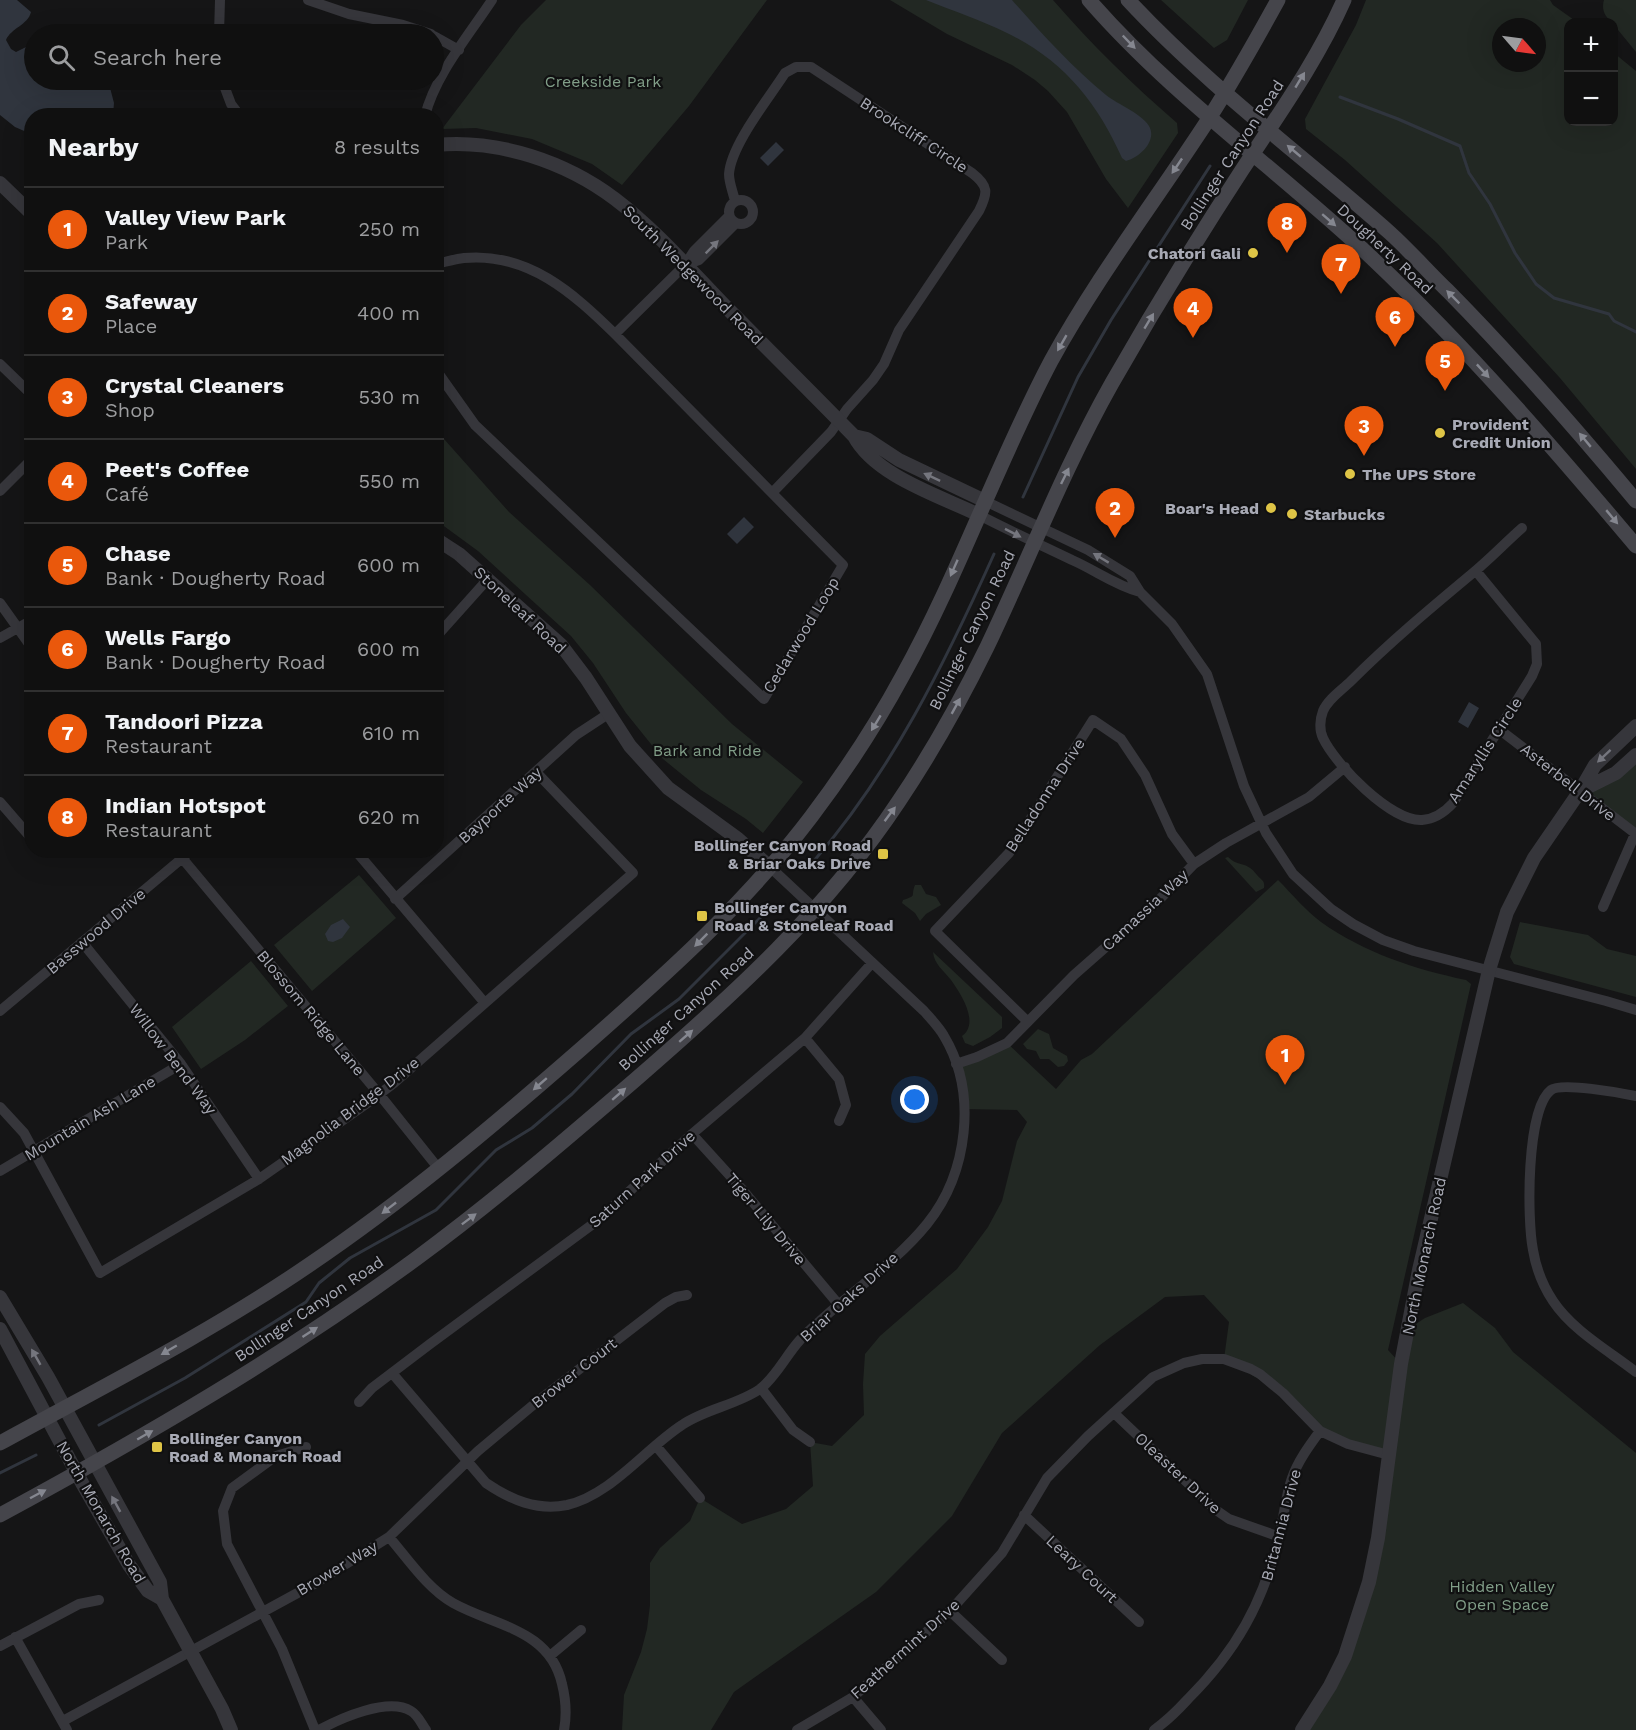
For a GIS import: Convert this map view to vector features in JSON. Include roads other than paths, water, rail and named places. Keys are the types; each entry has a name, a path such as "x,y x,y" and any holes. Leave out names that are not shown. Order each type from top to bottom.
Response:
{"main road":[{"name":"Dougherty Road","path":"1089,0 1136,49 1252,155 1372,258 1449,334 1538,430 1636,546"},
{"name":"Dougherty Road","path":"1128,0 1225,93 1392,235 1562,413 1636,501"},
{"path":"0,1443 221,1321 306,1267 381,1214 511,1110 635,1002 729,912 770,867 845,771 876,723 920,643 1036,392 1073,324 1210,117 1278,0"},
{"name":"Bollinger Canyon Road","path":"0,1515 167,1422 273,1356 414,1260 546,1157 715,1010 781,948 815,910 895,807 927,757 987,647 1087,429 1128,356 1252,155 1270,130 1333,24 1344,0"}],"street":[{"path":"219,24 220,0"},
{"path":"308,0 349,14 398,24"},
{"path":"444,76 492,0"},
{"path":"444,42 459,50"},
{"name":"Brookcliff Circle","path":"735,201 729,177 730,165 737,147 785,73 796,67 811,67 972,173 981,180 985,187 985,199 979,211 898,330 884,364 839,421"},
{"path":"226,90 234,108"},
{"path":"427,108 435,90"},
{"name":"South Wedgewood Road","path":"444,145 479,145 528,155 591,183 615,199 685,265 854,436 867,439 982,508"},
{"path":"0,183 24,206"},
{"path":"615,334 685,265 699,260 732,219 730,206 735,201 747,201 753,211 749,221 742,224 732,219"},
{"name":"Cedarwood Loop","path":"444,262 465,258 496,260 525,266 554,280 586,305 843,565 764,699 475,425 444,381"},
{"path":"0,364 24,387"},
{"path":"772,493 839,421"},
{"path":"0,492 24,467"},
{"path":"982,508 1040,529 1088,550 1116,567 1130,576 1140,592 1172,624 1207,674 1244,786 1261,824 1293,874 1331,909 1383,940 1414,951 1636,1010"},
{"path":"982,508 1033,543 1074,561 1121,587 1140,592"},
{"name":"Amaryllis Circle","path":"1476,571 1531,635 1538,650 1538,664 1500,730 1453,803 1434,818 1420,821 1406,818 1364,790 1345,767 1322,736 1320,723 1324,708 1364,668 1476,571 1521,528"},
{"name":"Stoneleaf Road","path":"444,544 459,554 561,645 586,678 630,746 668,788 738,839 770,867"},
{"path":"444,628 487,580"},
{"path":"0,603 24,637"},
{"path":"0,638 24,624"},
{"name":"Bayporte Way","path":"444,855 576,735 608,714"},
{"name":"Belladonna Drive","path":"1027,1021 934,931 1009,853 1093,720 1121,739 1145,775 1172,834 1194,864"},
{"name":"North Monarch Road","path":"1302,1730 1330,1686 1345,1656 1357,1625 1369,1582 1378,1538 1402,1356 1419,1270 1489,970 1508,912 1533,858 1580,791 1595,765 1636,726"},
{"name":"Asterbell Drive","path":"1500,730 1636,834"},
{"name":"North Monarch Road","path":"1580,791 1616,773 1636,755"},
{"name":"Camassia Way","path":"956,1064 1007,1043 1078,972 1157,902 1194,864 1226,843 1308,797 1345,767"},
{"name":"Magnolia Bridge Drive","path":"33,1151 100,1273 260,1179 379,1094 633,873 536,772"},
{"path":"0,802 24,830"},
{"path":"1603,907 1636,834"},
{"name":"Basswood Drive","path":"0,1011 182,858"},
{"name":"Blossom Ridge Lane","path":"182,858 439,1169"},
{"path":"362,858 484,1002"},
{"name":"Bayporte Way","path":"395,899 441,858"},
{"name":"Briar Oaks Drive","path":"392,1373 486,1484 501,1494 537,1507 554,1507 573,1503 594,1494 682,1424 761,1388 800,1339 899,1253 927,1224 953,1180 961,1155 965,1129 963,1098 956,1064 944,1036 924,1011 770,867"},
{"name":"Willow Bend Way","path":"82,942 181,1064 260,1179"},
{"name":"Saturn Park Drive","path":"359,1402 372,1388 597,1221 692,1134 805,1038 872,963"},
{"path":"805,1038 839,1079 846,1105 839,1120"},
{"name":"Mountain Ash Lane","path":"0,1171 181,1064"},
{"path":"1636,1095 1563,1087 1551,1089 1542,1101 1534,1126 1529,1186 1533,1249 1540,1275 1554,1302 1576,1326 1636,1372"},
{"path":"0,1107 24,1134 33,1151"},
{"name":"Tiger Lily Drive","path":"692,1134 741,1188 838,1305"},
{"name":"Brower Court","path":"467,1461 538,1401 665,1303 676,1297 687,1295"},
{"name":"North Monarch Road","path":"0,1297 160,1582 162,1599 222,1709 231,1730"},
{"name":"North Monarch Road","path":"0,1329 46,1418 129,1564 148,1591 162,1599"},
{"name":"Feathermint Drive","path":"797,1730 853,1697 950,1611 1002,1552 1047,1478 1153,1377 1184,1363 1202,1359 1224,1359 1260,1374 1283,1393 1320,1431 1348,1444 1389,1455"},
{"path":"761,1388 793,1430 810,1442"},
{"name":"Oleaster Drive","path":"1114,1413 1216,1510 1229,1519 1280,1537"},
{"name":"Britannia Drive","path":"1154,1730 1165,1723 1208,1680 1238,1640 1262,1593 1280,1537 1292,1478 1300,1459 1320,1431"},
{"path":"656,1446 700,1498"},
{"path":"306,1447 276,1456 232,1488 223,1511 228,1544 282,1648 317,1730 372,1709 397,1706 410,1710 426,1730"},
{"name":"Brower Way","path":"65,1726 263,1611 314,1584 389,1537 467,1461"},
{"name":"Leary Court","path":"1024,1515 1139,1622"},
{"path":"389,1537 436,1591 453,1604 517,1630 551,1655 561,1677 565,1699 564,1730"},
{"path":"0,1646 79,1604 99,1600"},
{"path":"950,1611 1002,1660"},
{"path":"551,1655 581,1630"},
{"path":"15,1637 65,1726"},
{"path":"853,1697 881,1730"}],"waterway":[{"path":"1340,97 1460,146 1469,173 1490,204 1515,253 1536,284 1554,298 1609,314 1614,321 1636,332"},
{"path":"1023,497 1078,377 1111,320 1210,166"},
{"path":"813,862 868,791 915,715 994,554"},
{"path":"99,1425 185,1378 306,1302 319,1283 350,1258 436,1210 496,1150 532,1128 572,1094 631,1034 679,999 768,910"},
{"path":"0,1473 36,1455"}],"place":[{"name":"Chatori Gali","path":"1253,253"},
{"name":"Indian Hotspot","path":"1287,253"},
{"name":"Tandoori Pizza","path":"1341,294"},
{"name":"Peet's Coffee","path":"1193,338"},
{"name":"Wells Fargo","path":"1395,347"},
{"name":"Chase","path":"1445,391"},
{"name":"Provident Credit Union","path":"1440,433"},
{"name":"Crystal Cleaners","path":"1364,456"},
{"name":"The UPS Store","path":"1350,474"},
{"name":"Boar's Head","path":"1271,508"},
{"name":"Starbucks","path":"1292,514"},
{"name":"Safeway","path":"1115,538"},
{"name":"Bollinger Canyon Road & Briar Oaks Drive","path":"883,854"},
{"name":"Bollinger Canyon Road & Stoneleaf Road","path":"702,916"},
{"name":"Valley View Park","path":"1285,1085"},
{"name":"Bollinger Canyon Road & Monarch Road","path":"157,1447"}],"park label":[{"name":"Creekside Park","path":"603,81"},
{"name":"Bark and Ride","path":"707,750"},
{"name":"Hidden Valley Open Space","path":"1502,1595"}]}
